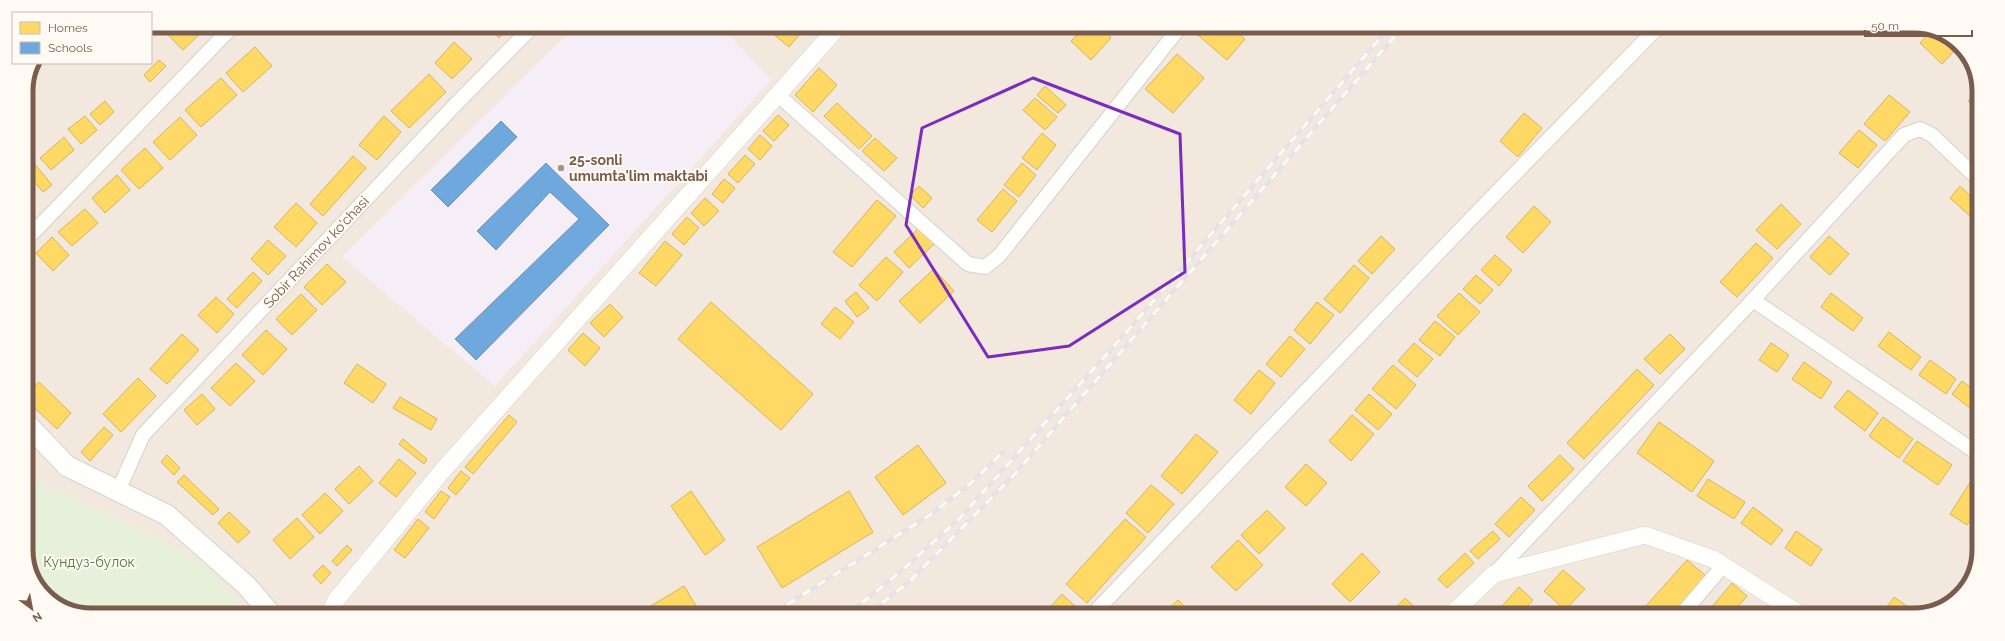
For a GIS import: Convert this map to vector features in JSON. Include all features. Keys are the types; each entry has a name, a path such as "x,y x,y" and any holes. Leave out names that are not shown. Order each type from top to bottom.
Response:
{"main road":[{"path":"33,430 67,466 167,515 247,586 266,608"}],"street":[{"path":"33,233 226,33"},
{"name":"Sobir Rahimov ko'chasi","path":"118,491 142,435 525,33"},
{"path":"332,608 336,600 443,470 833,33"},
{"path":"778,95 968,264 985,267 999,256 1172,33"},
{"path":"1099,608 1458,232 1652,33"},
{"path":"1458,608 1494,574 1753,300 1904,135 1920,129 1932,135 1972,173"},
{"path":"1753,300 1972,451"},
{"path":"1494,574 1645,535 1713,560 1790,608"},
{"path":"1687,608 1723,566"}],"highlighted area":[{"path":"1033,78 1180,134 1185,272 1069,346 988,357 906,225 922,128"}],"shaded area":[{"path":"152,33 1922,33 1937,37 1960,55 1969,72 1972,87 1972,558 1966,576 1950,596 1933,605 1922,608 83,608 68,604 52,593 52,589 48,589 45,586 37,573 33,554 34,79 40,64 152,64"},
{"name":"25-sonli umumta'lim maktabi","path":"568,33 728,33 771,80 495,386 342,257"}],"green space":[{"name":"Кундуз-булок","path":"33,481 156,537 214,571 242,608 83,608 68,604 52,593 52,589 48,589 45,586 37,573 33,554"}],"building: Homes":[{"path":"170,33 201,33 183,50 168,35"},
{"path":"494,33 504,33 499,38"},
{"path":"772,33 801,33 789,47"},
{"path":"1079,33 1106,33 1111,38 1091,60 1071,41"},
{"path":"1196,33 1238,33 1245,39 1227,60"},
{"path":"1928,35 1937,37 1955,50 1942,64 1920,43"},
{"path":"454,42 472,59 452,79 435,63"},
{"path":"255,47 272,66 243,92 226,73"},
{"path":"1177,54 1204,78 1173,113 1145,89"},
{"path":"159,60 166,66 150,82 144,75"},
{"path":"819,68 837,85 813,112 795,95"},
{"path":"429,74 446,92 409,128 391,111"},
{"path":"221,78 237,95 201,127 185,110"},
{"path":"1045,86 1066,105 1058,113 1037,95"},
{"path":"1889,95 1910,112 1885,141 1864,124"},
{"path":"1972,97 1972,105 1968,101"},
{"path":"1035,98 1057,117 1045,130 1023,110"},
{"path":"105,101 114,112 100,125 90,114"},
{"path":"837,103 872,136 859,149 824,116"},
{"path":"1524,113 1542,128 1518,157 1500,141"},
{"path":"778,115 789,125 774,141 763,131"},
{"path":"85,116 97,130 81,144 68,129"},
{"path":"384,116 401,132 377,160 359,145"},
{"path":"180,117 197,135 170,160 153,142"},
{"path":"1859,130 1877,145 1858,168 1839,153"},
{"path":"1042,133 1056,145 1037,170 1022,158"},
{"path":"760,135 772,146 760,160 748,149"},
{"path":"64,137 74,150 51,170 40,158"},
{"path":"875,138 897,158 884,171 862,151"},
{"path":"145,148 163,168 139,189 121,170"},
{"path":"745,155 755,164 738,183 728,174"},
{"path":"353,156 366,168 323,216 310,204"},
{"path":"33,162 52,185 43,192 33,180"},
{"path":"1022,163 1036,175 1019,197 1004,185"},
{"path":"117,175 130,190 105,213 92,198"},
{"path":"724,179 735,188 723,203 712,194"},
{"path":"919,186 932,198 923,208 910,195"},
{"path":"1960,186 1972,197 1972,216 1971,217 1950,198"},
{"path":"1003,189 1017,201 992,232 977,220"},
{"path":"705,198 719,211 704,226 691,213"},
{"path":"877,200 896,216 852,267 833,252"},
{"path":"296,203 317,223 296,247 274,227"},
{"path":"1781,204 1801,224 1777,249 1756,230"},
{"path":"1534,206 1551,222 1523,253 1506,237"},
{"path":"85,209 98,223 72,246 58,232"},
{"path":"687,217 699,228 684,245 672,234"},
{"path":"919,228 934,244 909,268 894,252"},
{"path":"1381,236 1395,249 1372,274 1358,261"},
{"path":"1829,236 1849,254 1830,275 1810,257"},
{"path":"52,237 69,255 53,271 36,253"},
{"path":"268,240 286,256 268,275 251,259"},
{"path":"665,241 682,255 656,286 639,273"},
{"path":"1756,243 1773,258 1737,297 1720,282"},
{"path":"1495,255 1512,270 1499,286 1481,270"},
{"path":"886,257 903,272 877,301 859,285"},
{"path":"327,264 346,282 322,305 304,287"},
{"path":"1354,265 1369,278 1340,313 1324,299"},
{"path":"934,269 954,291 920,323 899,301"},
{"path":"253,272 262,281 237,308 227,299"},
{"path":"1476,275 1493,290 1480,304 1463,289"},
{"path":"856,292 869,308 857,317 845,301"},
{"path":"1459,293 1480,312 1458,335 1437,316"},
{"path":"1831,293 1863,318 1853,331 1821,307"},
{"path":"301,294 317,310 292,335 276,319"},
{"path":"216,297 234,314 217,333 198,315"},
{"path":"711,302 813,394 781,430 678,339"},
{"path":"1317,302 1334,315 1310,344 1294,330"},
{"path":"610,304 623,317 604,337 590,323"},
{"path":"835,307 854,322 840,339 821,324"},
{"path":"1435,321 1455,337 1440,356 1419,340"},
{"path":"266,330 287,349 263,375 242,355"},
{"path":"1889,332 1921,357 1911,370 1878,346"},
{"path":"583,333 600,348 585,366 568,350"},
{"path":"182,334 199,350 167,384 150,369"},
{"path":"1670,334 1685,349 1660,374 1644,359"},
{"path":"1290,336 1305,349 1281,377 1266,364"},
{"path":"1414,343 1433,359 1417,377 1398,361"},
{"path":"1771,343 1789,355 1777,372 1759,360"},
{"path":"1930,360 1956,379 1946,394 1919,375"},
{"path":"1804,362 1832,382 1821,399 1792,379"},
{"path":"236,363 255,381 230,406 211,388"},
{"path":"357,364 386,384 373,403 344,383"},
{"path":"1393,365 1416,385 1396,409 1372,389"},
{"path":"1637,369 1654,385 1584,459 1567,443"},
{"path":"1259,370 1275,383 1251,414 1234,400"},
{"path":"138,378 156,396 121,432 103,414"},
{"path":"1962,381 1972,388 1972,410 1952,394"},
{"path":"39,382 71,413 57,429 33,407 33,388"},
{"path":"1848,390 1878,413 1865,431 1834,407"},
{"path":"202,394 215,409 197,425 184,410"},
{"path":"1369,394 1392,414 1378,430 1355,410"},
{"path":"400,397 437,419 431,430 393,408"},
{"path":"509,415 517,422 473,474 465,467"},
{"path":"1352,415 1374,434 1351,461 1329,441"},
{"path":"1883,417 1913,439 1899,458 1869,436"},
{"path":"1659,422 1714,461 1692,492 1637,453"},
{"path":"104,427 113,435 90,461 81,452"},
{"path":"1196,434 1218,452 1182,494 1161,476"},
{"path":"403,439 427,459 424,464 399,444"},
{"path":"1917,441 1952,465 1938,485 1903,461"},
{"path":"918,445 946,483 903,515 875,477"},
{"path":"167,455 180,468 174,475 161,462"},
{"path":"1560,455 1574,469 1542,501 1528,486"},
{"path":"399,459 416,473 396,497 379,483"},
{"path":"1306,464 1327,483 1306,506 1285,487"},
{"path":"359,466 373,481 349,504 335,489"},
{"path":"461,471 470,478 456,495 448,488"},
{"path":"184,475 219,509 213,515 177,482"},
{"path":"1708,479 1745,502 1734,519 1697,496"},
{"path":"1971,481 1972,518 1967,525 1950,514"},
{"path":"1151,485 1174,504 1148,533 1126,513"},
{"path":"441,491 450,497 434,519 425,512"},
{"path":"691,491 725,540 705,555 671,506"},
{"path":"849,491 873,532 782,588 757,547"},
{"path":"325,493 343,511 320,534 302,515"},
{"path":"1521,497 1535,510 1509,537 1495,524"},
{"path":"1753,507 1783,530 1771,545 1741,523"},
{"path":"1267,510 1285,528 1259,554 1241,535"},
{"path":"229,512 250,532 238,543 218,523"},
{"path":"297,518 314,537 290,559 273,540"},
{"path":"418,519 429,528 405,558 394,550"},
{"path":"1125,519 1146,537 1087,603 1066,584"},
{"path":"1493,531 1500,539 1478,559 1470,551"},
{"path":"1796,531 1822,549 1811,566 1785,548"},
{"path":"1238,540 1263,565 1236,591 1211,567"},
{"path":"347,545 352,550 337,566 332,561"},
{"path":"1362,553 1380,572 1350,602 1332,584"},
{"path":"1465,553 1474,563 1447,588 1438,579"},
{"path":"1687,560 1706,576 1677,608 1644,608"},
{"path":"323,565 331,573 321,584 313,575"},
{"path":"1563,570 1585,589 1567,608 1563,608 1544,591"},
{"path":"1732,583 1747,596 1737,608 1711,608"},
{"path":"684,586 697,608 647,608"},
{"path":"1519,587 1533,600 1526,608 1500,608"},
{"path":"1062,594 1077,608 1049,608"},
{"path":"1894,597 1909,608 1886,608"},
{"path":"1405,598 1416,608 1396,608"},
{"path":"1178,600 1186,608 1169,608"}],"building: Schools":[{"path":"501,121 517,137 448,207 431,190"},
{"path":"546,163 609,225 476,360 455,339 579,219 550,192 496,250 477,231"}],"railway":[{"path":"855,608 899,573 959,519 1131,327 1385,33"},
{"path":"876,608 910,581 1013,476 1398,33"},
{"path":"782,608 930,515 971,483 1003,452"}],"place":[{"name":"25-sonli umumta'lim maktabi","path":"561,168"}]}
